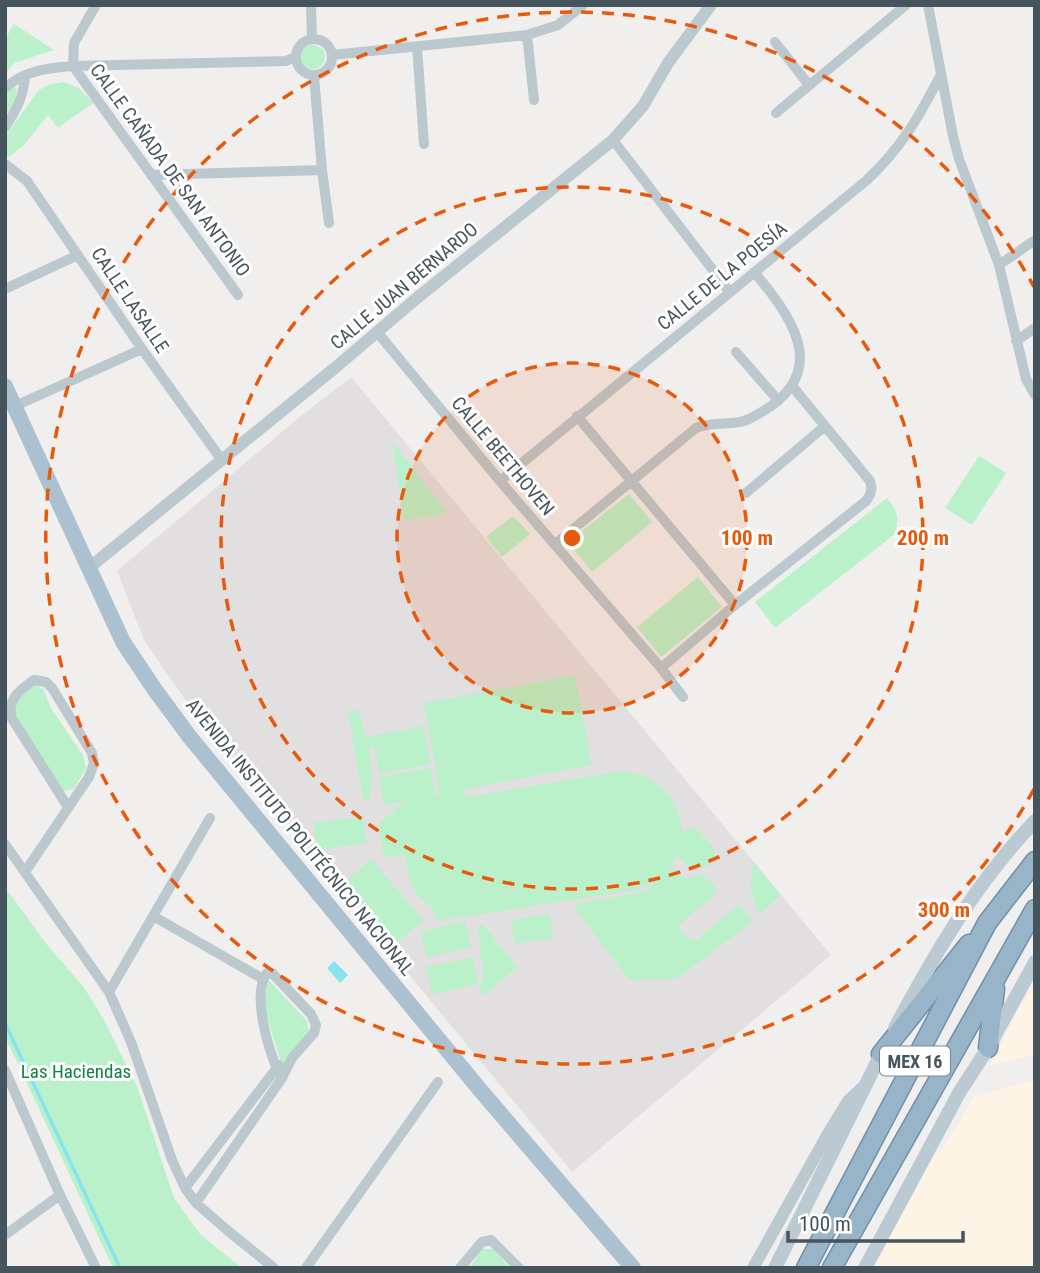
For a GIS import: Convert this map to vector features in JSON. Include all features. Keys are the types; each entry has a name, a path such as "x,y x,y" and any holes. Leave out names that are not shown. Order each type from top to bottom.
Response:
{"highway":[{"name":"MEX 16","path":"806,1268 988,923 1035,861"},
{"name":"MEX 16","path":"832,1268 1035,909"},
{"path":"881,1054 936,983 988,923"},
{"path":"988,1048 991,1007 1000,968"}],"main road":[{"name":"AVENIDA INSTITUTO POLITÉCNICO NACIONAL","path":"5,386 123,642 155,690 189,736 489,1101 633,1268"},
{"path":"775,1268 922,977 975,893 1017,839 1035,821"},
{"path":"865,1268 959,1093 988,1048 1035,962"}],"street":[{"path":"73,66 74,43 96,5"},
{"path":"311,5 312,39"},
{"path":"332,55 527,35 558,25 583,5"},
{"name":"CALLE JUAN BERNARDO","path":"90,568 613,140 643,106 668,63 711,5"},
{"path":"776,113 906,5"},
{"path":"928,5 940,76 959,159 999,265 1026,380 1035,394"},
{"path":"527,35 534,100"},
{"path":"312,39 318,39 327,45 332,55 330,67 314,76 303,72 295,57 298,47 312,39"},
{"path":"775,42 809,85"},
{"path":"417,46 425,144"},
{"path":"5,88 25,75 45,69 73,66 286,61 295,57"},
{"name":"CALLE CAÑADA DE SAN ANTONIO","path":"73,66 238,295"},
{"path":"5,127 18,109 24,93 25,75"},
{"path":"314,76 321,170 330,223"},
{"name":"CALLE DE LA POESÍA","path":"500,481 867,180 890,158 911,131 940,76"},
{"path":"613,140 729,291"},
{"name":"CALLE LASALLE","path":"6,165 27,181 221,459"},
{"path":"151,175 321,170"},
{"path":"999,265 1035,240"},
{"path":"5,289 78,255"},
{"path":"555,544 696,428 709,423 737,423 748,420 793,387 799,376 798,338 793,326 754,272"},
{"path":"1016,341 1035,328"},
{"name":"CALLE BEETHOVEN","path":"377,332 683,697"},
{"path":"15,406 142,349"},
{"path":"736,352 778,399"},
{"path":"661,668 735,605 866,501 872,491 870,481 793,387"},
{"path":"577,416 735,605"},
{"path":"746,493 825,426"},
{"path":"25,872 89,777 94,763 52,688 46,682 34,680 18,691 11,705 11,717 68,807"},
{"path":"109,992 210,818"},
{"path":"5,844 109,992 136,1053 172,1160 185,1188 196,1203 274,1268"},
{"path":"153,916 263,979"},
{"path":"196,1203 282,1078 292,1058 314,1033 315,1020 272,974 267,973 263,979 260,1000 276,1067 282,1078"},
{"path":"185,1188 276,1067 292,1058"},
{"path":"5,1070 9,1087 96,1268"},
{"path":"306,1268 438,1082"},
{"path":"753,1268 848,1101 865,1086"},
{"path":"5,1235 60,1195"},
{"path":"460,1268 482,1242 491,1240 519,1268"}],"shaded area":[{"path":"351,377 831,955 572,1172 179,691 144,640 117,571"},
{"path":"1035,980 1035,1054 989,1066"},
{"path":"1035,1079 1035,1268 873,1268 934,1155 945,1146 974,1097"}],"green space":[{"path":"14,24 54,50 14,63 5,74 5,39"},
{"path":"313,45 324,52 325,57 318,68 313,69 302,62 301,57 308,46"},
{"path":"64,82 79,88 93,103 58,128 48,115 23,146 9,157 5,154 5,136 39,90 50,84"},
{"path":"12,85 17,89 15,100 5,117 5,94"},
{"path":"392,441 447,512 448,512 404,522"},
{"path":"979,456 1006,473 972,525 945,508"},
{"path":"629,494 652,522 592,572 568,542"},
{"path":"887,498 897,514 895,534 775,628 755,602"},
{"path":"513,516 530,534 502,557 486,537"},
{"path":"698,577 722,607 661,657 637,627"},
{"path":"575,675 592,765 465,789 465,797 623,771 646,777 656,783 671,798 682,831 696,828 712,845 716,856 709,866 694,868 677,855 668,869 673,867 686,879 700,874 715,885 716,893 678,926 687,938 696,941 739,904 752,922 676,979 629,980 574,907 580,903 639,893 648,890 655,882 636,890 437,921 432,908 417,894 412,885 406,855 384,857 378,825 407,801 384,805 379,777 431,768 435,794 440,794 424,703"},
{"path":"36,685 44,690 51,708 83,755 86,768 74,789 60,791 14,720 14,705 19,697"},
{"path":"358,710 366,737 423,726 431,764 379,774 375,746 369,747 372,777 370,800 363,800 348,711"},
{"path":"363,816 367,843 317,850 313,823"},
{"path":"371,859 423,920 393,946 341,885"},
{"path":"753,861 780,895 761,914 751,888"},
{"name":"Las Haciendas","path":"5,887 48,946 83,986 103,1018 138,1089 174,1198 200,1234 242,1268 113,1268 5,1036"},
{"path":"550,914 553,938 514,944 511,920"},
{"path":"465,921 471,947 427,957 421,932"},
{"path":"482,923 517,967 482,997 479,990 483,977 478,929"},
{"path":"473,957 479,984 432,994 426,967"},
{"path":"267,978 307,1021 309,1032 283,1069 261,997"},
{"path":"482,1249 493,1249 510,1268 470,1268"}],"water":[{"path":"334,961 348,975 340,983 327,968"}],"waterway":[{"path":"5,1023 120,1268"}]}
